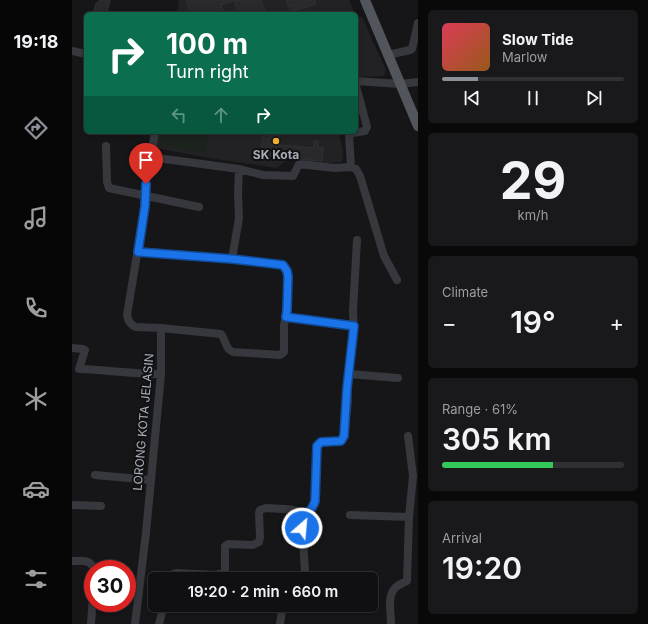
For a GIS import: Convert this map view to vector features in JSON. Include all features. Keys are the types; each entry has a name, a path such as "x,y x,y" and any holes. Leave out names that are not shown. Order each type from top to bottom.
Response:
{"main road":[{"path":"365,0 418,126"}],"street":[{"path":"388,55 412,49 418,23"},
{"path":"72,51 84,54"},
{"path":"358,81 400,84 418,82"},
{"path":"358,93 367,127 365,131 358,132"},
{"path":"138,252 232,259 283,265 286,268 288,276 287,310 284,325 284,352 278,355 229,351 223,335 217,332 136,327 129,323 128,319 150,157 155,134"},
{"path":"351,134 350,136 351,167"},
{"path":"106,146 107,182 109,188 199,207"},
{"path":"150,157 239,169 263,175 292,176 295,175 299,164 335,168 356,168 359,172 384,256 397,280"},
{"path":"232,259 239,218 239,169"},
{"path":"305,572 302,528 306,514 312,509 315,501 317,446 321,442 341,441 344,436 354,326 353,312 357,240"},
{"path":"286,317 354,326"},
{"name":"LORONG KOTA JELASIN","path":"135,624 146,533 161,374 161,328"},
{"path":"72,348 85,350 79,369 118,371 132,374 161,374"},
{"path":"349,374 398,378"},
{"path":"390,624 390,597 396,588 407,581 409,518 413,476 408,436"},
{"path":"95,475 150,480"},
{"path":"72,505 101,506"},
{"path":"224,572 225,546 228,544 253,545 259,542 259,513 262,509 266,508 301,511 306,514"},
{"path":"350,515 409,518"},
{"path":"72,561 84,562"},
{"path":"91,624 92,612"},
{"path":"159,624 162,612"},
{"path":"280,624 281,612"}],"shaded area":[{"path":"179,0 349,0 354,12 177,12"},
{"path":"358,17 362,17 386,70 384,76 358,77"},
{"name":"SK Kota","path":"157,134 339,134 343,151 342,162 327,163 287,160 277,168 209,158 156,148"},
{"path":"161,134 207,134 206,153 160,146"}],"building":[{"path":"99,0 110,0 107,12 94,12 96,3 99,3"},
{"path":"186,0 233,0 221,5 223,12 189,12"},
{"path":"234,0 261,0 265,12 238,12"},
{"path":"286,0 315,0 316,4 291,12"},
{"path":"263,134 280,134 279,145 314,148 314,141 318,141 318,148 323,148 322,161 261,156"}],"place":[{"name":"SK Kota","path":"276,141"}],"route":[{"path":"146,184 145,206 138,252 232,259 283,265 286,268 288,276 286,317 354,326 347,388 348,400 344,436 339,442 321,442 317,446 315,501 314,506 304,518 302,528"}]}
